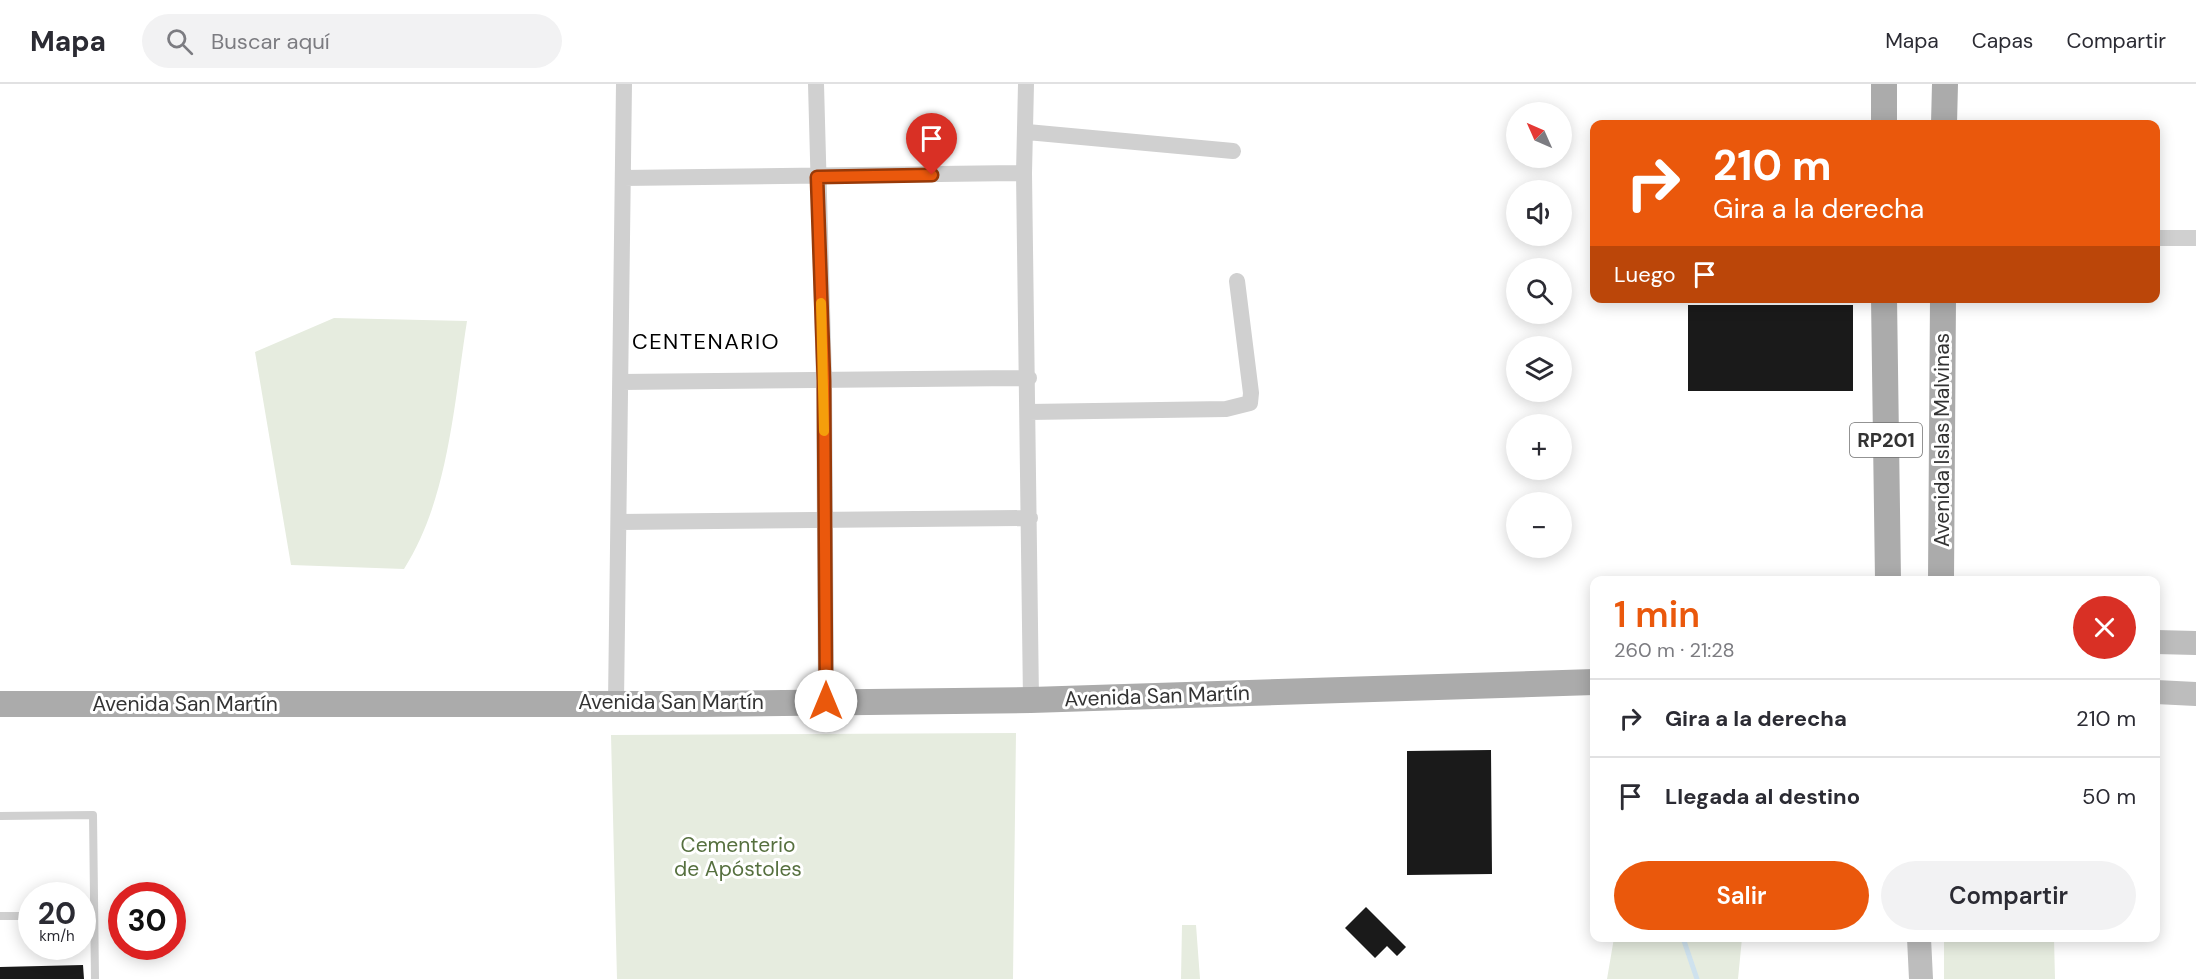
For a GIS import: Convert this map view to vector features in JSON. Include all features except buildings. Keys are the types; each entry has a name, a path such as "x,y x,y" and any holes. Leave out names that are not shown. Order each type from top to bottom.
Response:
{"main road":[{"path":"1884,84 1884,120"},
{"path":"1944,120 1945,84"},
{"name":"RP201","path":"1884,303 1888,576"},
{"name":"Avenida Islas Malvinas","path":"1941,576 1943,303"},
{"path":"2160,642 2196,643"},
{"name":"Avenida San Martín","path":"0,704 1031,700 1590,682"},
{"path":"2160,692 2196,694"},
{"path":"1919,942 1920,979"}],"street":[{"path":"616,702 624,84"},
{"path":"816,84 824,381 826,701"},
{"path":"1026,84 1027,132 1024,173 1029,378 1031,700"},
{"path":"1027,132 1233,152"},
{"path":"623,178 1024,173"},
{"path":"2160,238 2196,238"},
{"path":"1029,412 1226,409 1250,403 1251,393 1237,281"},
{"path":"621,382 1029,378"},
{"path":"619,522 825,522 1030,518"}],"lane":[{"path":"0,816 93,815 94,882"},
{"path":"0,916 18,915"},
{"path":"95,960 95,979"}],"green space":[{"path":"334,318 467,321 448,449 440,481 431,512 404,569 291,565 255,352"},
{"name":"Cementerio de Apóstoles","path":"1016,733 1013,979 617,979 611,735"},
{"path":"1182,925 1196,925 1200,979 1181,979"},
{"path":"1613,942 1742,942 1738,979 1607,979"},
{"path":"1944,942 2054,942 2055,979 1944,979"}],"waterway":[{"path":"1684,942 1697,979"}],"slow traffic":[{"path":"821,303 824,431"}],"district":[{"name":"CENTENARIO","path":"706,341"}],"route":[{"path":"826,701 824,381 817,177 932,175"}]}
